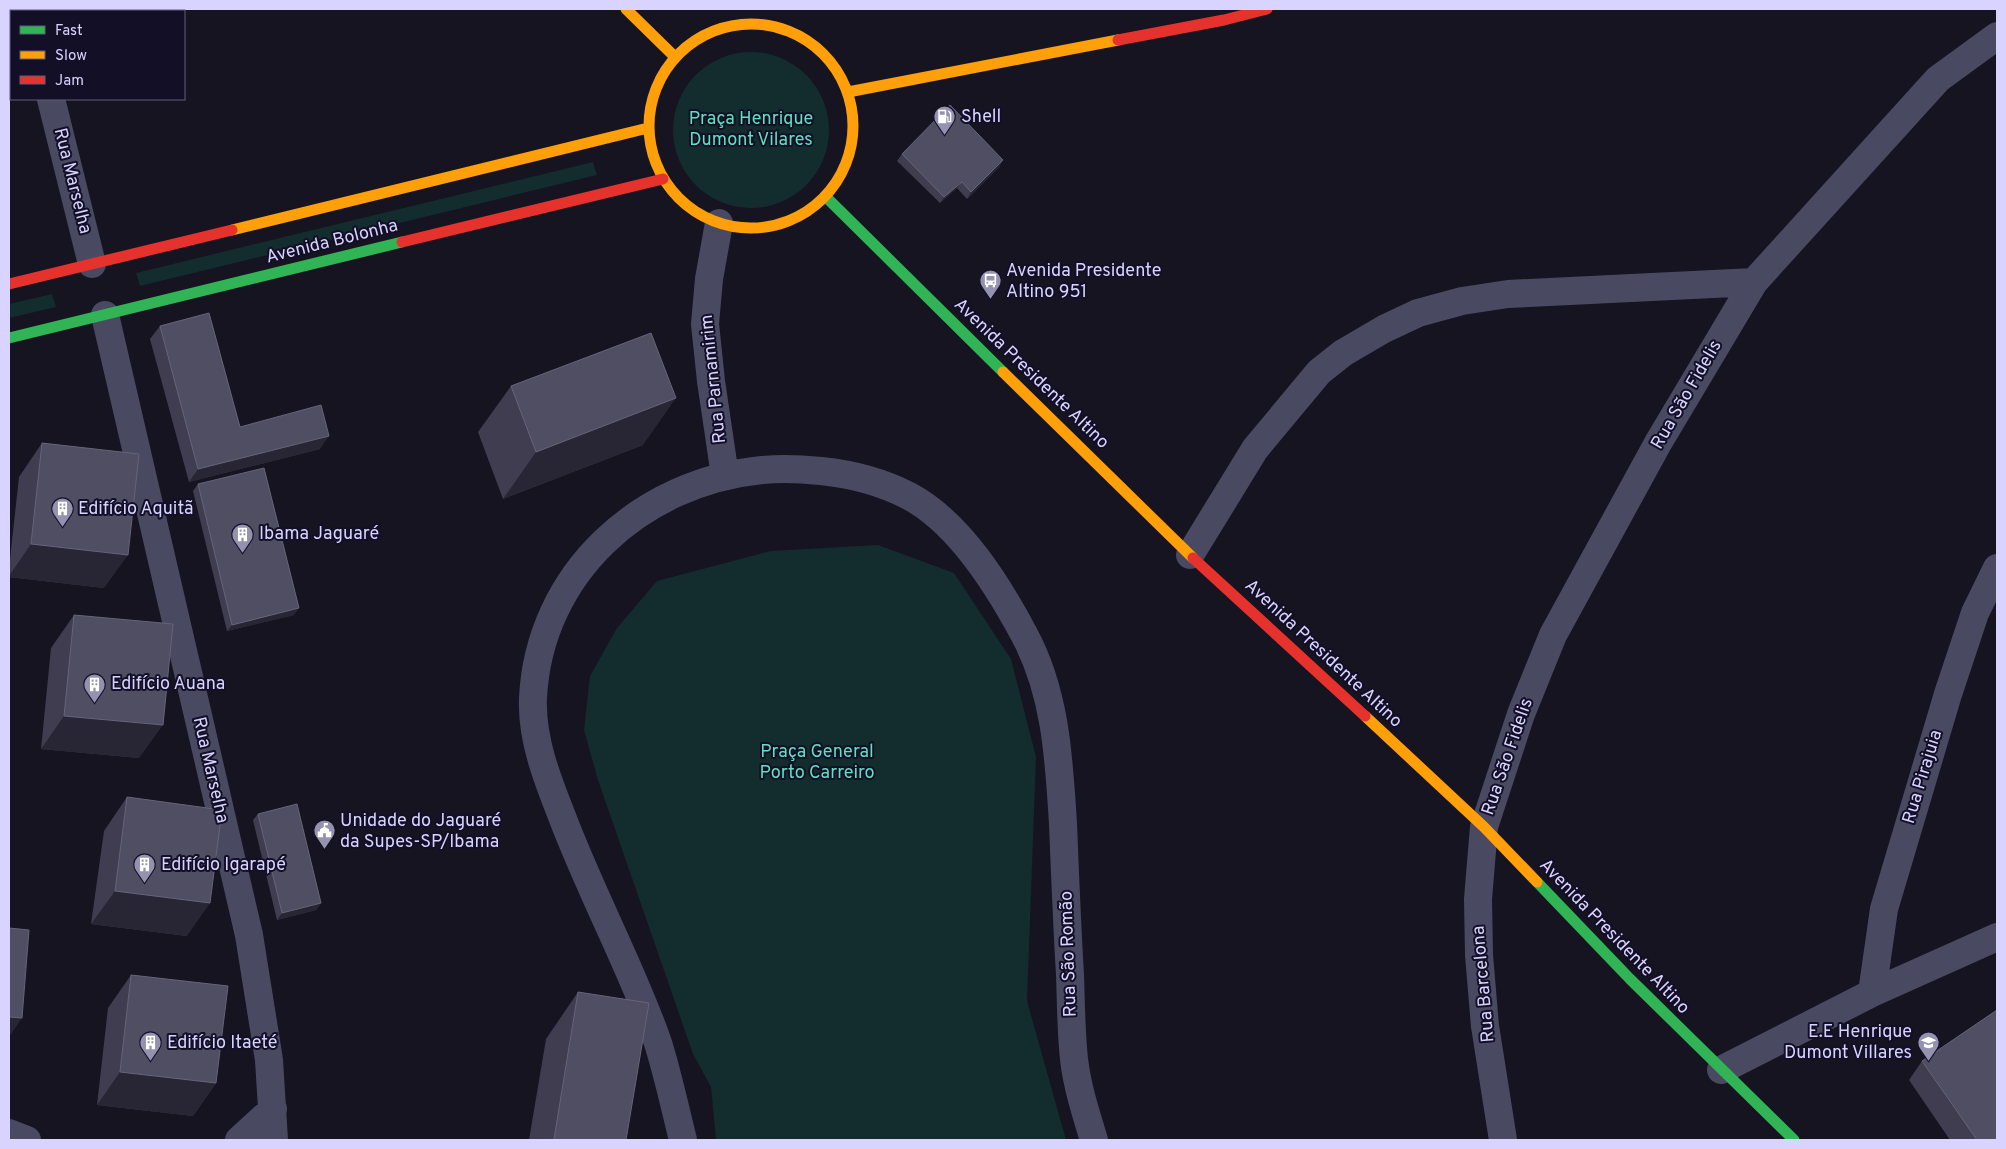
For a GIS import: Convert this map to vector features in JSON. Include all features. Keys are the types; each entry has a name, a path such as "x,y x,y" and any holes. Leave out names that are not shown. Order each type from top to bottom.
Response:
{"main road":[{"path":"626,9 675,57"},
{"path":"848,92 1218,14 1267,9"},
{"path":"751,23 772,26 792,32 811,43 827,56 840,73 848,92 853,111 852,148 837,182 825,196 802,214 776,225 747,228 719,223 702,216 674,194 663,179 655,163 650,146 648,128 651,102 660,78 675,57 691,43 709,32 751,23"},
{"name":"Avenida Bolonha","path":"9,284 648,128"},
{"name":"Avenida Bolonha","path":"9,338 663,179"},
{"name":"Avenida Presidente Altino","path":"825,196 1190,555 1484,827 1630,979 1794,1140"}],"street":[{"name":"Rua São Fidelis","path":"1484,827 1520,714 1554,635 1658,443 1754,282 1938,79 1997,36"},
{"name":"Rua Marselha","path":"51,100 92,264"},
{"name":"Rua Parnamirim","path":"719,223 709,279 706,324 711,381 725,476"},
{"path":"1190,555 1255,449 1319,372 1343,353 1384,329 1418,313 1462,302 1508,294 1754,282"},
{"name":"Rua Marselha","path":"105,315 249,935 269,1060 274,1109 274,1140"},
{"name":"Rua São Romão","path":"725,476 764,469 840,473 878,483 911,497 941,520 973,552 998,588 1028,640 1040,671 1053,716 1060,766 1074,1052 1080,1090 1094,1140"},
{"path":"683,1140 658,1042 548,782 534,725 533,698 538,662 546,631 556,606 572,580 608,536 665,498 692,486 725,476"},
{"name":"Rua Pirajuia","path":"1872,993 1887,900 1966,640 1975,613 1997,568"},
{"name":"Rua Barcelona","path":"1484,827 1478,899 1479,955 1485,1026 1502,1140"},
{"path":"1721,1070 1872,993 1997,937"},
{"path":"239,1140 274,1109"},
{"path":"9,1133 27,1140"}],"green space":[{"name":"Praça Henrique Dumont Vilares","path":"751,52 781,58 794,65 806,75 816,87 823,100 829,130 823,160 816,173 806,185 794,195 781,202 751,208 721,202 708,195 696,185 686,173 679,160 673,130 679,100 686,87 696,75 708,65 721,58"},
{"path":"593,162 597,175 140,286 136,273"},
{"path":"52,294 56,307 9,318 9,304"},
{"name":"Praça General Porto Carreiro","path":"878,545 954,573 1011,659 1036,757 1027,1001 1066,1140 716,1140 711,1087 693,1054 598,780 584,730 590,676 617,628 657,581 771,551"}],"building":[{"name":"Shell","path":"950,105 1003,160 971,192 962,182 944,197 902,154"},
{"path":"209,313 240,427 321,405 329,436 198,469 160,326"},
{"path":"651,333 676,398 536,452 511,386"},
{"path":"42,443 139,454 128,555 31,544"},
{"name":"Ibama Jaguaré","path":"264,468 299,608 232,625 198,484"},
{"path":"74,615 173,624 163,725 64,716"},
{"path":"127,797 222,810 210,903 115,891"},
{"path":"297,804 321,903 282,913 258,814"},
{"path":"9,928 29,930 22,1018 9,1017"},
{"path":"131,975 228,986 216,1083 120,1072"},
{"path":"578,992 649,1003 626,1140 554,1139"},
{"path":"1997,1010 1997,1140 1977,1140 1922,1061"}],"traffic: fast":[{"path":"825,196 1003,372"},
{"path":"9,338 402,242"},
{"path":"1537,882 1630,979 1794,1140"}],"traffic: slow":[{"path":"626,9 675,57"},
{"path":"741,24 761,24 781,28 799,36 816,47 830,61 841,78 849,96 853,126 849,156 841,174 830,191 816,205 799,216 781,224 761,228 741,228 721,224 703,216 686,205 672,191 661,174 653,156 649,136 649,116 653,96 661,78 672,61 686,47 703,36 721,28 741,24"},
{"path":"848,92 1118,40"},
{"path":"232,230 648,128"},
{"path":"1003,372 1193,558"},
{"path":"1365,716 1484,827 1537,882"}],"traffic: jam":[{"path":"1118,40 1224,20 1267,9"},
{"path":"402,242 663,179"},
{"path":"9,284 232,230"},
{"path":"1193,558 1365,716"}],"place":[{"name":"Shell","path":"945,136"},
{"name":"Avenida Presidente Altino 951","path":"990,300"},
{"name":"Edifício Aquitã","path":"62,528"},
{"name":"Ibama Jaguaré","path":"243,553"},
{"name":"Edifício Auana","path":"95,703"},
{"name":"Unidade do Jaguaré da Supes-SP/Ibama","path":"324,850"},
{"name":"Edifício Igarapé","path":"145,884"},
{"name":"E.E Henrique Dumont Villares","path":"1928,1061"},
{"name":"Edifício Itaeté","path":"151,1062"}]}
